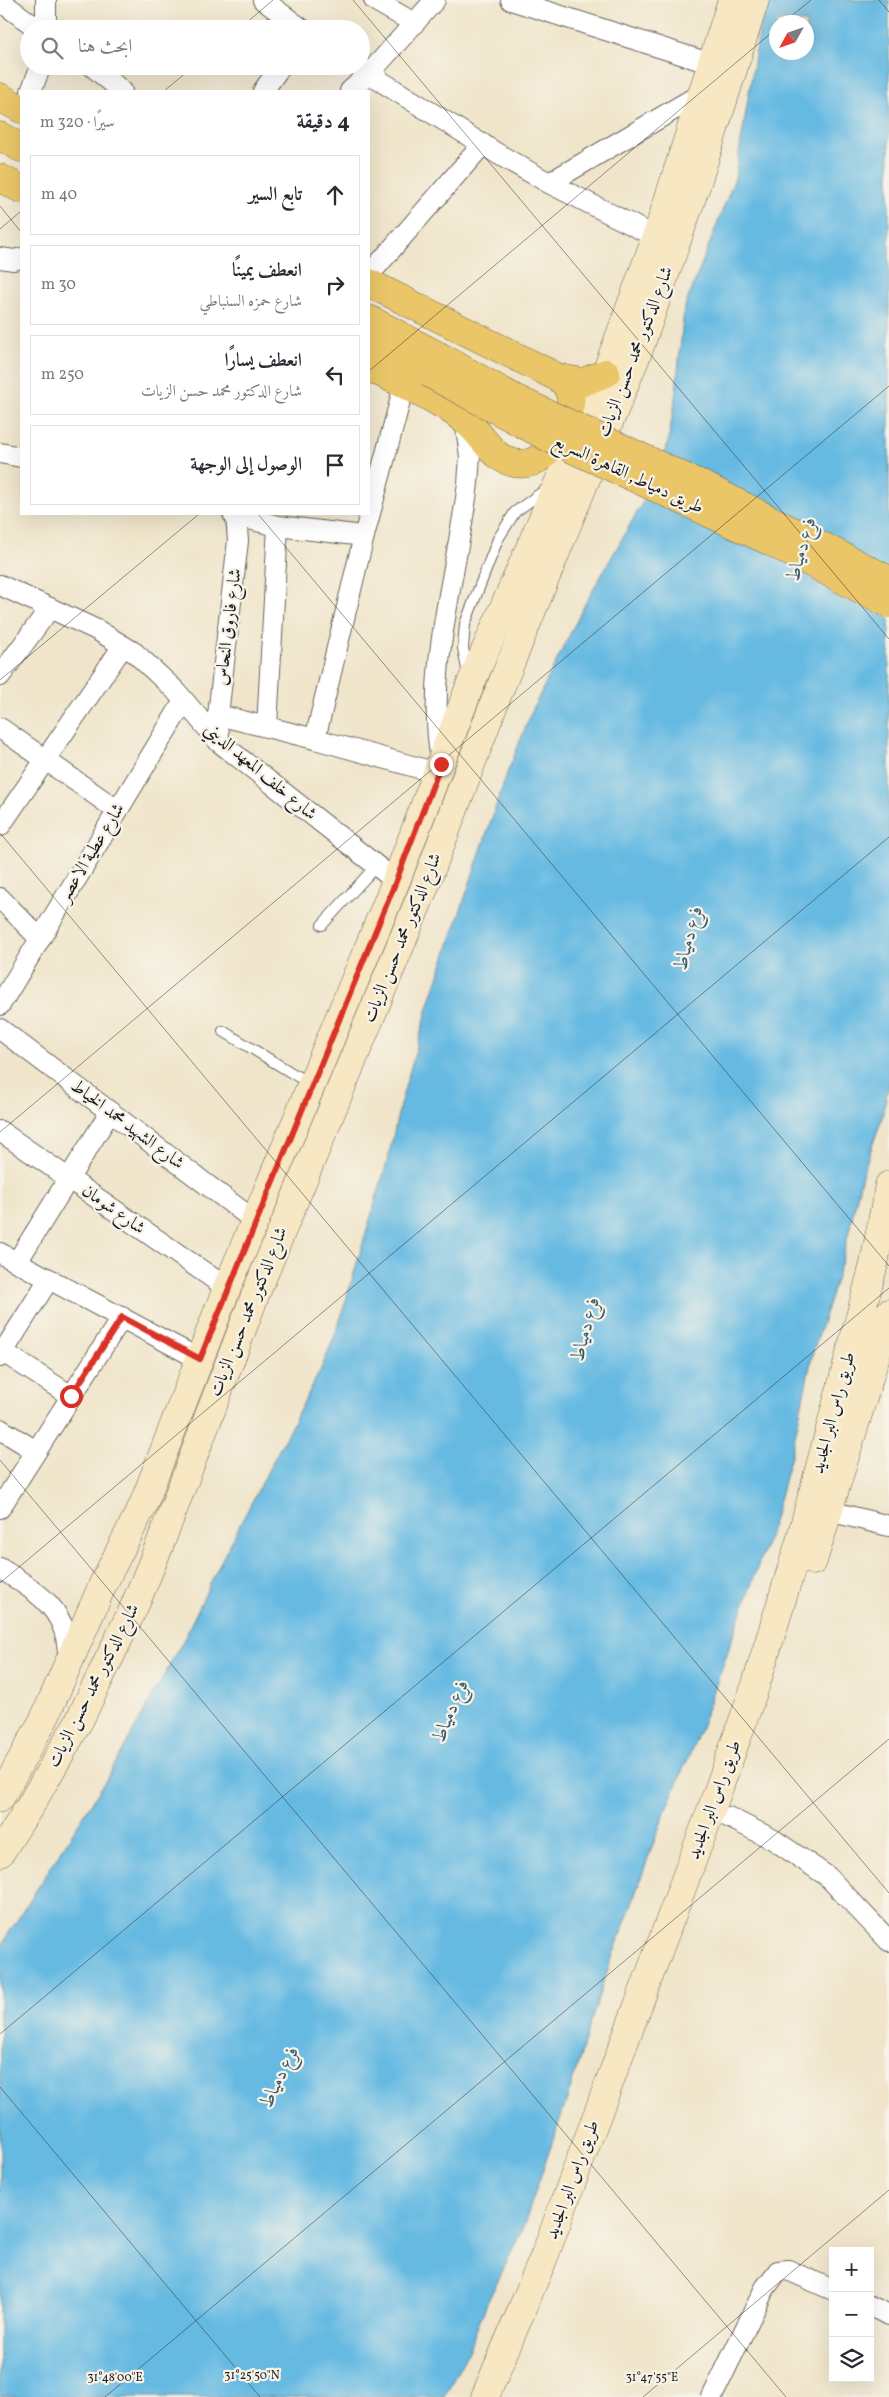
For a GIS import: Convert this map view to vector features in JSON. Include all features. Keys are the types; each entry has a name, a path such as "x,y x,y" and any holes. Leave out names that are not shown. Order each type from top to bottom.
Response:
{"highway":[{"path":"0,97 20,108"},
{"path":"0,136 20,147"},
{"path":"0,158 20,168"},
{"path":"0,178 20,188"},
{"path":"370,284 558,378 583,382 606,373"},
{"name":"طريق دمياط, القاهرة السريع","path":"370,320 432,364 547,437 769,541 889,604"},
{"name":"طريق دمياط, القاهرة السريع","path":"370,342 432,364 516,399 710,489 889,580"},
{"path":"370,368 446,408 465,421 492,451 507,461 524,464 541,458 554,446 571,408 568,388 558,378"}],"street":[{"path":"46,0 46,20"},
{"path":"263,0 290,20"},
{"path":"374,0 414,23"},
{"path":"370,64 414,23 435,0"},
{"path":"512,0 712,64"},
{"name":"شارع الدكتور محمد حسن الزيات","path":"0,1798 36,1736 111,1568 140,1513 227,1288 311,1085 386,874 439,769 472,683 606,373 656,237 732,0"},
{"name":"شارع الدكتور محمد حسن الزيات","path":"0,1854 64,1749 121,1636 146,1578 256,1293 423,891 501,687 638,352 696,186 755,0"},
{"path":"0,1 26,20"},
{"path":"370,74 549,183 656,237"},
{"path":"31,90 37,75"},
{"path":"103,75 121,90"},
{"path":"264,90 275,75"},
{"path":"351,90 360,75"},
{"path":"549,183 704,92"},
{"path":"370,273 483,144"},
{"path":"0,258 14,260 20,258"},
{"path":"370,514 404,386"},
{"path":"218,715 439,769 436,684 468,483 469,448 465,421"},
{"path":"0,453 20,457"},
{"path":"235,515 364,536"},
{"name":"شارع فاروق النحاس","path":"219,742 218,715 236,573 238,541 235,515"},
{"path":"315,739 370,515"},
{"path":"267,727 291,523"},
{"name":"شارع خلف المعهد الديني","path":"0,585 97,630 123,646 156,671 219,742 386,874"},
{"path":"0,676 50,608"},
{"path":"0,826 123,646"},
{"name":"شارع عطية الاعصر","path":"0,1005 184,701"},
{"path":"0,728 117,810"},
{"path":"0,898 40,939"},
{"name":"شارع الشهيد محمد الخياط","path":"0,1029 255,1220"},
{"path":"110,1112 69,1179 9,1257 200,1359"},
{"name":"شارع شومان","path":"0,1131 227,1288"},
{"name":"طريق راس البر الجديد","path":"485,2397 544,2257 710,1813 756,1684 802,1533 874,1264 889,1185"},
{"path":"49,1279 1,1353 71,1396"},
{"name":"طريق راس البر الجديد","path":"505,2397 561,2262 728,1818 786,1649 889,1313"},
{"path":"2,1499 36,1451 122,1317"},
{"path":"0,1429 36,1451"},
{"path":"828,1511 889,1526"},
{"path":"0,1568 38,1593 58,1616 66,1639 66,1670"},
{"path":"111,1568 117,1576 126,1582 137,1582 146,1578"},
{"path":"87,1621 97,1618 107,1620 116,1627 121,1636"},
{"path":"728,1818 774,1840 827,1876 889,1941"},
{"path":"712,2397 765,2288 778,2271 788,2270 829,2288"},
{"path":"874,2308 889,2315"}],"lane":[{"path":"322,925 386,874"},
{"path":"223,1031 311,1085"}],"water":[{"name":"فرع دمياط","path":"767,0 889,0 889,1084 881,1121 862,1175 842,1261 813,1352 791,1455 772,1526 699,1733 666,1809 603,1983 567,2099 523,2228 487,2303 466,2356 444,2397 0,2397 0,1947 108,1777 184,1639 219,1565 321,1369 337,1330 388,1159 400,1105 429,1004 506,776 532,711 585,604 644,500 668,443 675,401 684,309 735,178 759,32"}],"route":[{"path":"71,1396 122,1317 200,1359 227,1288 396,881 441,764"}]}
